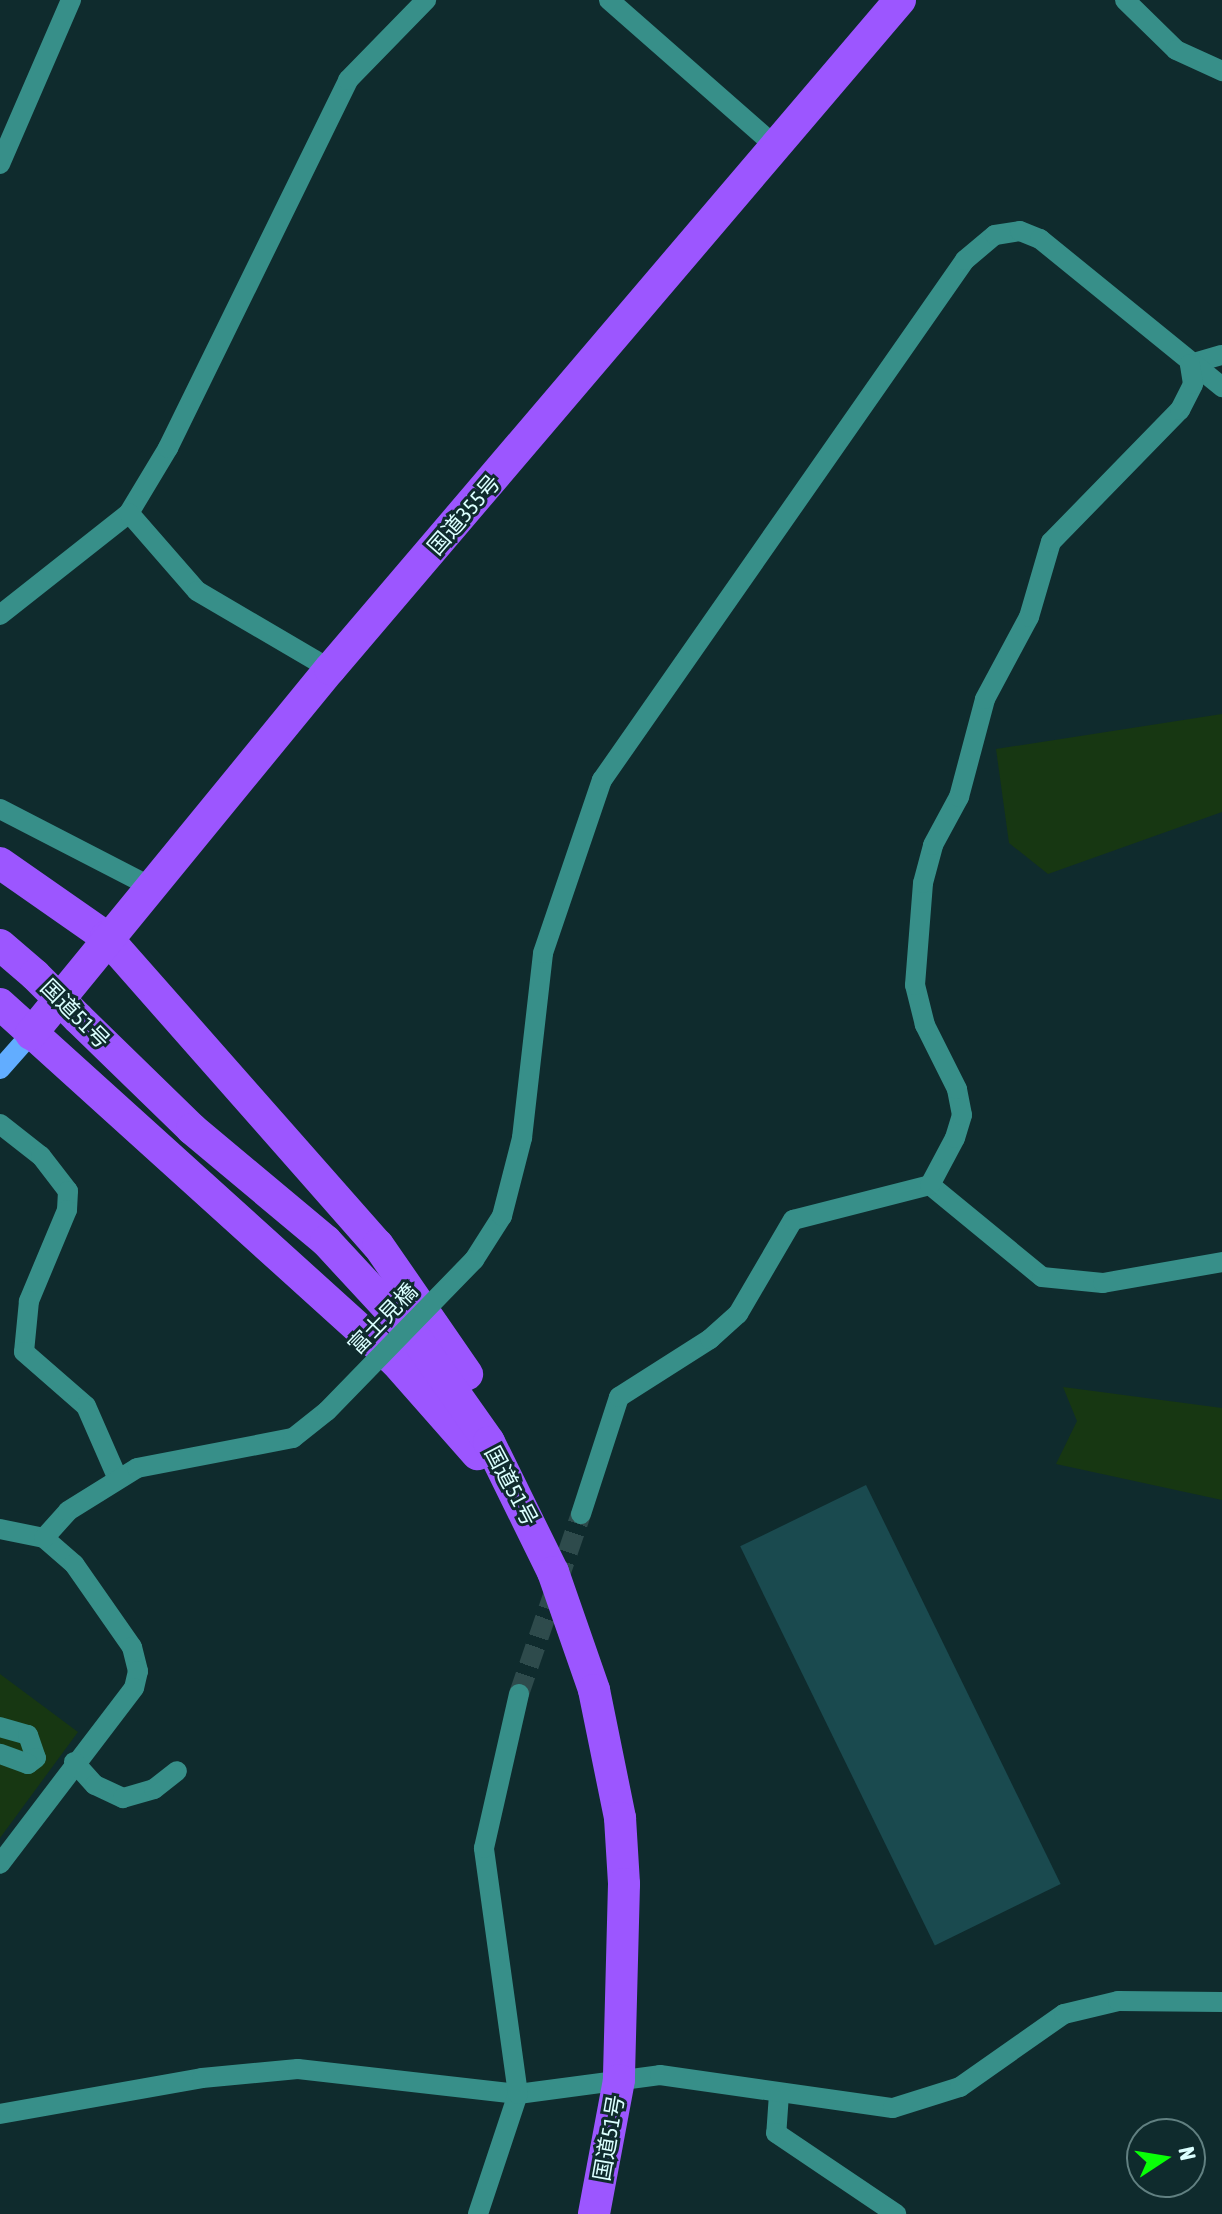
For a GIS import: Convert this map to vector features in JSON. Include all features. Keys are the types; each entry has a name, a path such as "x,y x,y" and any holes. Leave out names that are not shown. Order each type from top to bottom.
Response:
{"highway":[{"name":"国道355号","path":"31,1034 106,937 151,887 330,669 773,144 900,0"},
{"path":"0,863 106,937 378,1245 441,1332 539,1507 569,1588 594,1690"},
{"name":"国道51号","path":"0,945 35,975 192,1129 326,1241 415,1337 473,1417 527,1512 594,1690 620,1818 623,1871 619,2080 594,2214"},
{"path":"0,1004 329,1298 433,1403 503,1497 594,1690"}],"main road":[{"path":"0,1069 31,1034"}],"street":[{"path":"0,164 71,0"},
{"path":"609,0 773,144"},
{"path":"1125,0 1176,50 1222,71"},
{"path":"0,615 129,513 168,448 348,80 414,3"},
{"name":"富士見橋","path":"44,1538 68,1511 117,1477 159,1462 293,1438 327,1411 474,1260 502,1216 522,1138 543,953 602,780 965,260 995,235 1020,231 1040,239 1222,387"},
{"path":"930,1185 962,1115 915,985 923,883 933,845 959,797 985,699 1029,617 1051,542 1180,410 1193,384 1190,364 1222,355"},
{"path":"129,513 197,591 330,669"},
{"path":"0,809 151,887"},
{"path":"0,1124 41,1156 68,1191 67,1210 29,1301 24,1352 86,1406 117,1477"},
{"path":"930,1185 1042,1277 1103,1283 1222,1262"},
{"path":"581,1514 619,1397 710,1339 738,1314 793,1220 930,1185"},
{"path":"0,1529 44,1538 102,1599 132,1647 138,1671 134,1688 58,1781 0,1864"},
{"path":"478,2214 518,2094 484,1848 519,1694"},
{"path":"0,1727 28,1735 36,1758 58,1781"},
{"path":"0,1754 28,1764 36,1758"},
{"path":"74,1762 95,1785 123,1798 154,1789 177,1771"},
{"path":"0,2114 202,2078 298,2069 518,2094 660,2075 883,2108 915,2106 960,2087 1064,2014 1118,2001 1222,2002"},
{"path":"779,2094 776,2133 896,2214"}],"green space":[{"path":"1222,714 1222,812 1048,874 1009,843 996,749"},
{"path":"1063,1387 1222,1408 1222,1500 1056,1464 1077,1421"},
{"path":"0,1674 78,1732 0,1838"}],"building":[{"path":"866,1485 1061,1884 935,1945 740,1546"}],"tunnel":[{"path":"519,1694 581,1514"}]}
